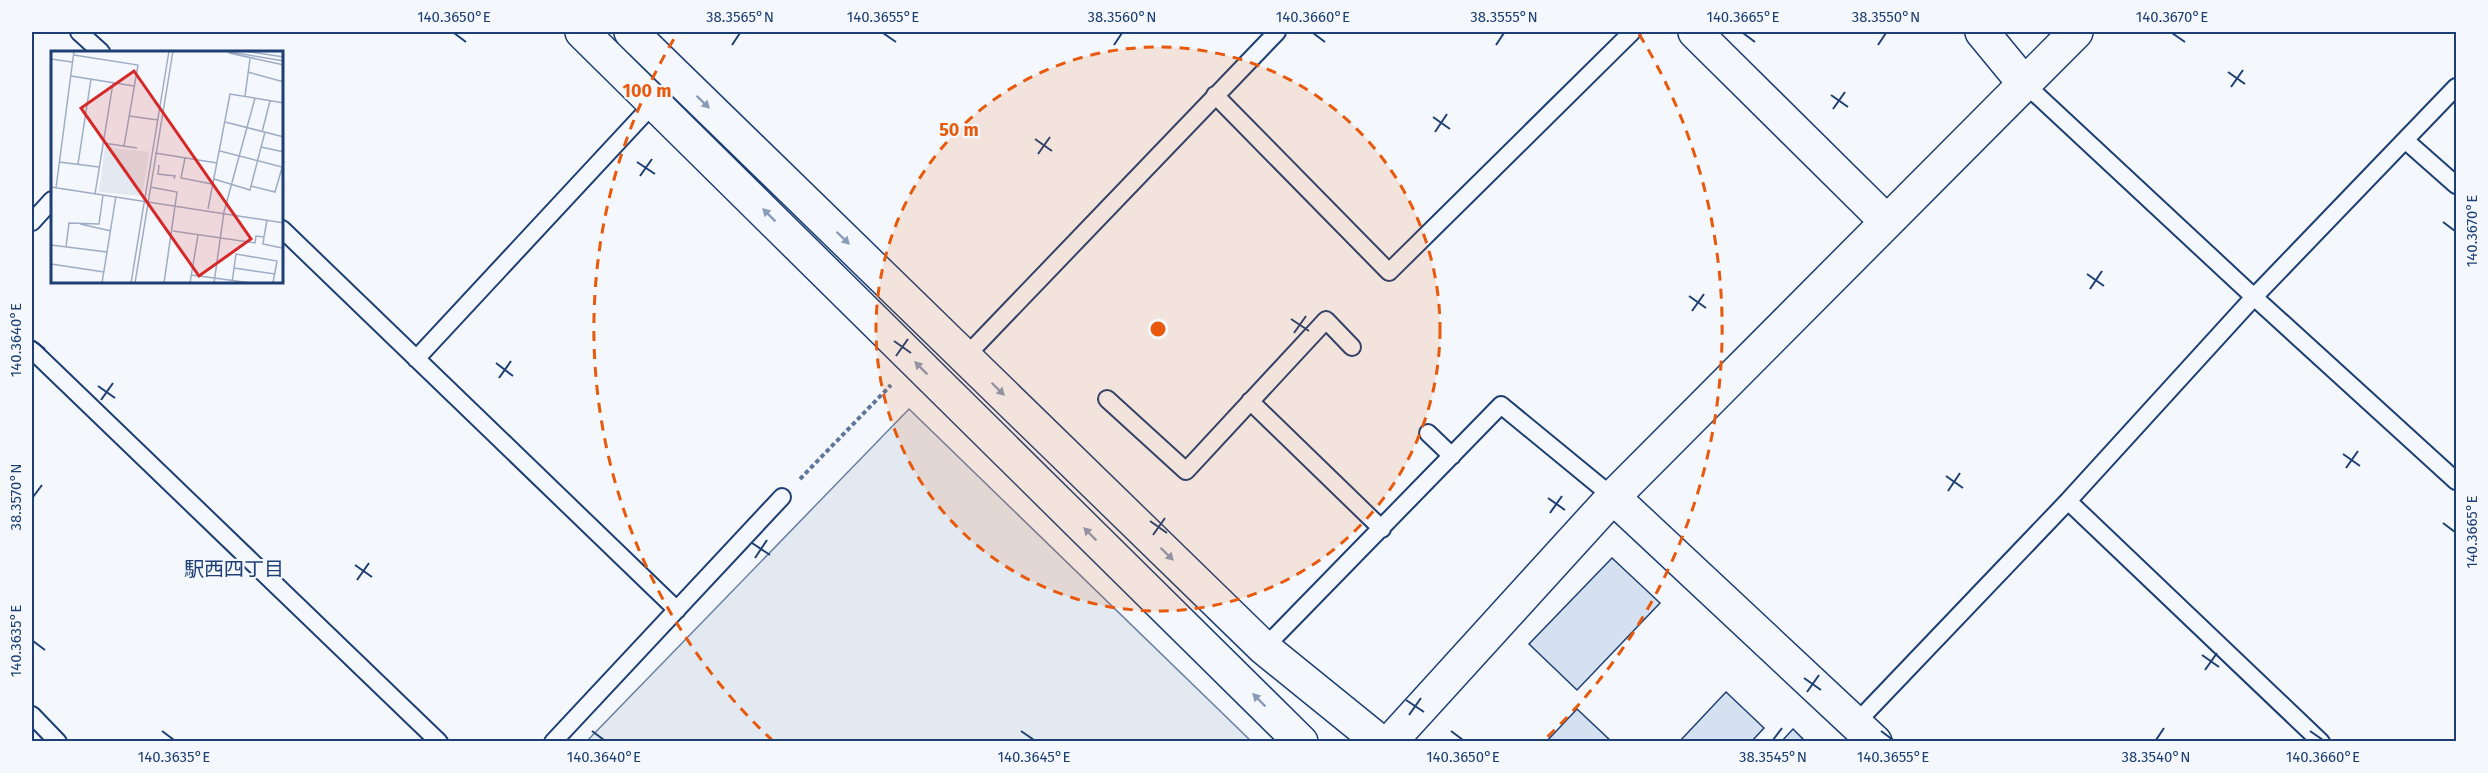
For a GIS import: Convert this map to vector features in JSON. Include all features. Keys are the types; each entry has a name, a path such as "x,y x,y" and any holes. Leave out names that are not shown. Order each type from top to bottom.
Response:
{"street":[{"path":"582,32 1301,741"},
{"path":"631,32 1263,648 1380,741"},
{"path":"1695,32 1886,221"},
{"path":"1982,32 2024,83"},
{"path":"1390,741 1613,497 2076,32"},
{"path":"1613,497 1866,732"}],"lane":[{"path":"79,32 99,51"},
{"path":"965,357 1277,32"},
{"path":"1215,94 1389,273 1632,32"},
{"path":"2024,83 2254,297 2457,481"},
{"path":"1866,732 2068,501 2254,297 2457,87"},
{"path":"416,359 655,102"},
{"path":"2406,140 2457,185"},
{"path":"32,222 51,201"},
{"path":"284,232 677,610"},
{"path":"1107,399 1186,471 1326,320 1352,347"},
{"path":"32,350 439,741"},
{"path":"1250,401 1382,529"},
{"path":"1263,648 1501,405 1613,497"},
{"path":"1428,433 1452,456"},
{"path":"553,741 782,497"},
{"path":"2068,501 2321,741"},
{"path":"32,715 58,741"}],"path":[{"path":"782,497 915,361"}],"shaded area":[{"path":"909,409 1251,741 587,741"}],"building":[{"path":"1612,558 1660,603 1577,690 1529,644"},
{"path":"1726,692 1764,728 1751,742 1679,742"},
{"path":"1577,709 1612,742 1546,742"},
{"path":"1793,729 1806,742 1781,742"}],"district":[{"name":"駅西四丁目","path":"234,569"}]}
